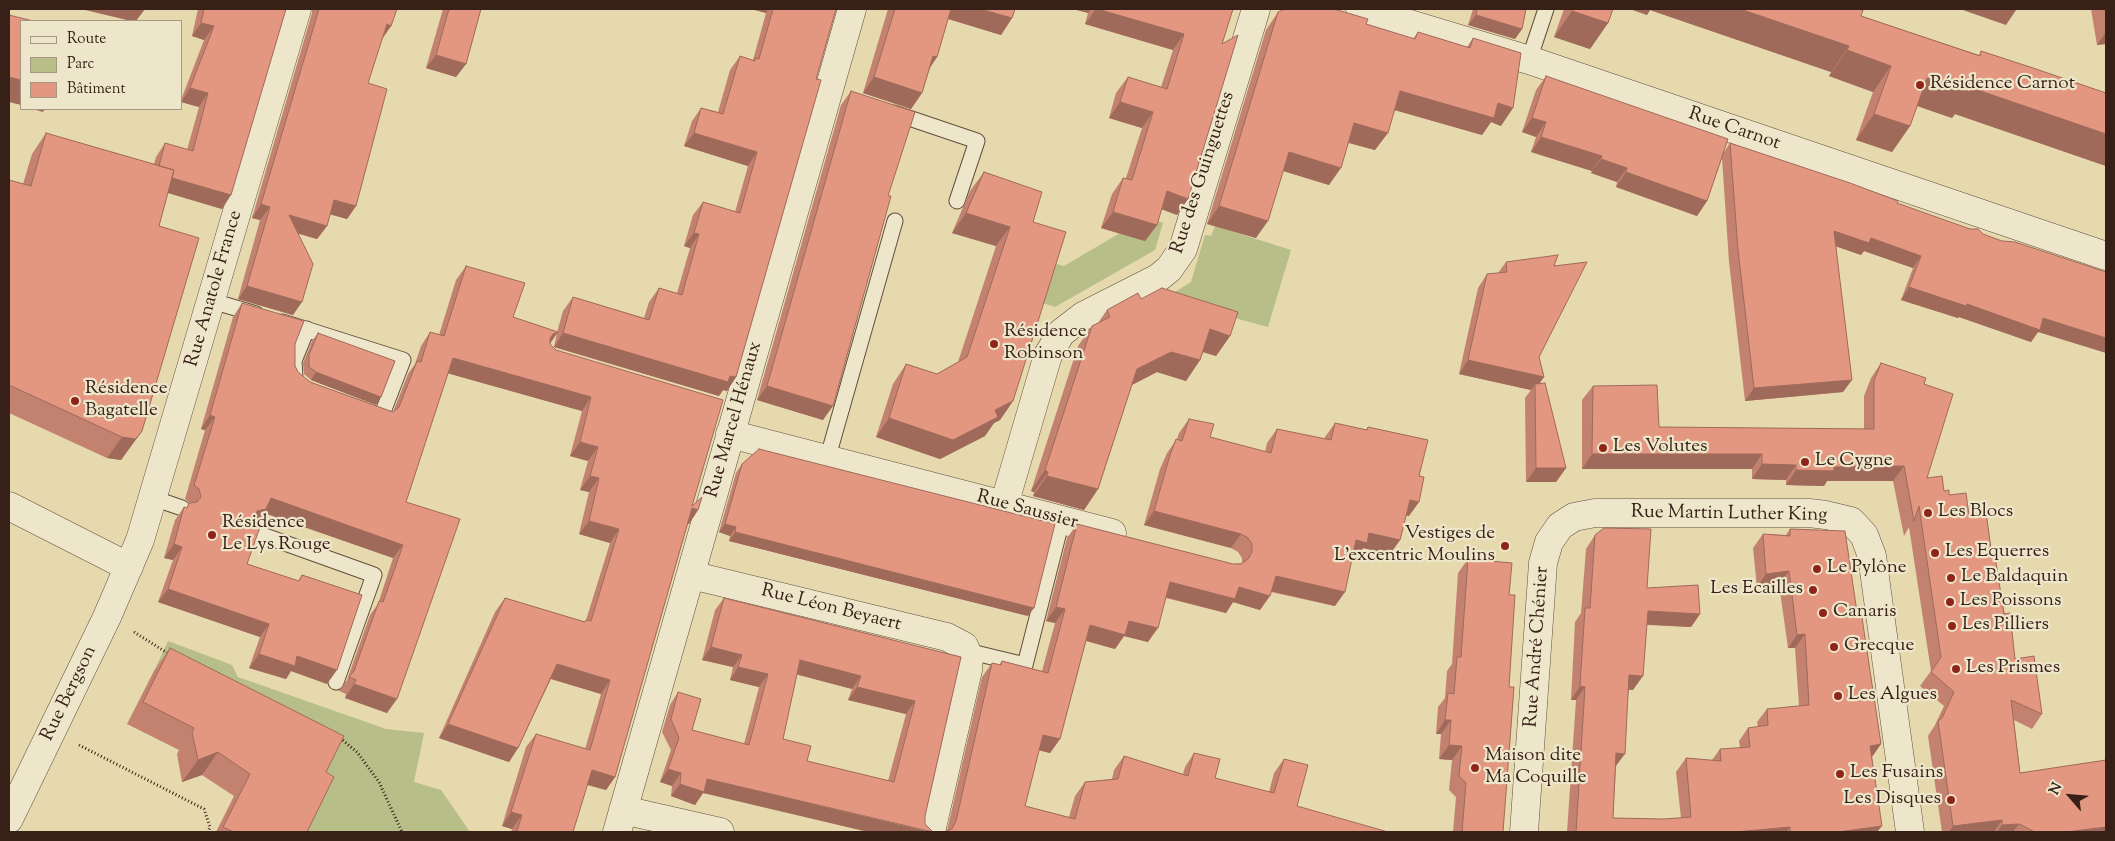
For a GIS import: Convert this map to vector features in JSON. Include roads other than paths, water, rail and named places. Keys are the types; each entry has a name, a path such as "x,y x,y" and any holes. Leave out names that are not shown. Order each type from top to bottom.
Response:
{"street":[{"name":"Rue Anatole France","path":"130,568 154,498 297,9"},
{"name":"Rue Marcel Hénaux","path":"620,821 691,575 729,417 838,94 852,9"},
{"name":"Rue des Guinguettes","path":"1004,505 1048,356 1057,338 1082,316 1158,278 1169,269 1183,249 1256,9"},
{"name":"Rue Carnot","path":"1360,9 1529,60 2106,256"},
{"name":"Rue Saussier","path":"729,417 827,460 1136,539"},
{"path":"9,506 130,568"},
{"name":"Rue Martin Luther King","path":"1560,526 1574,517 1595,513 1809,513 1840,517 1860,529 1872,556 1910,832"},
{"name":"Rue André Chénier","path":"1524,832 1543,563 1549,542 1560,526"},
{"name":"Rue Bergson","path":"9,819 130,568"},
{"name":"Rue Léon Beyaert","path":"691,575 947,637 960,642 967,652"},
{"path":"931,832 968,670 967,652"},
{"path":"620,821 720,832"}],"lane":[{"path":"1529,60 1546,9"},
{"path":"884,110 976,141 958,201"},
{"path":"827,460 895,221"},
{"path":"212,301 403,360 381,417 357,408"},
{"path":"306,388 295,379 293,367 308,330"},
{"path":"154,498 182,508"},
{"name":"Rue Léon Beyaert","path":"967,652 1025,665 1062,520"},
{"path":"254,532 374,575 336,682"}],"place":[{"name":"Résidence Carnot","path":"1920,85"},
{"name":"Résidence Robinson","path":"994,344"},
{"name":"Résidence Bagatelle","path":"75,401"},
{"name":"Les Volutes","path":"1603,448"},
{"name":"Le Cygne","path":"1805,462"},
{"name":"Les Blocs","path":"1928,513"},
{"name":"Résidence Le Lys Rouge","path":"212,535"},
{"name":"Vestiges de L'excentric Moulins","path":"1505,546"},
{"name":"Les Equerres","path":"1935,553"},
{"name":"Le Pylône","path":"1817,569"},
{"name":"Le Baldaquin","path":"1951,578"},
{"name":"Les Ecailles","path":"1813,590"},
{"name":"Les Poissons","path":"1950,602"},
{"name":"Canaris","path":"1823,613"},
{"name":"Les Pilliers","path":"1952,626"},
{"name":"Grecque","path":"1834,647"},
{"name":"Les Prismes","path":"1956,669"},
{"name":"Les Algues","path":"1838,696"},
{"name":"Maison dite Ma Coquille","path":"1475,768"},
{"name":"Les Fusains","path":"1840,774"},
{"name":"Les Disques","path":"1951,800"}]}
